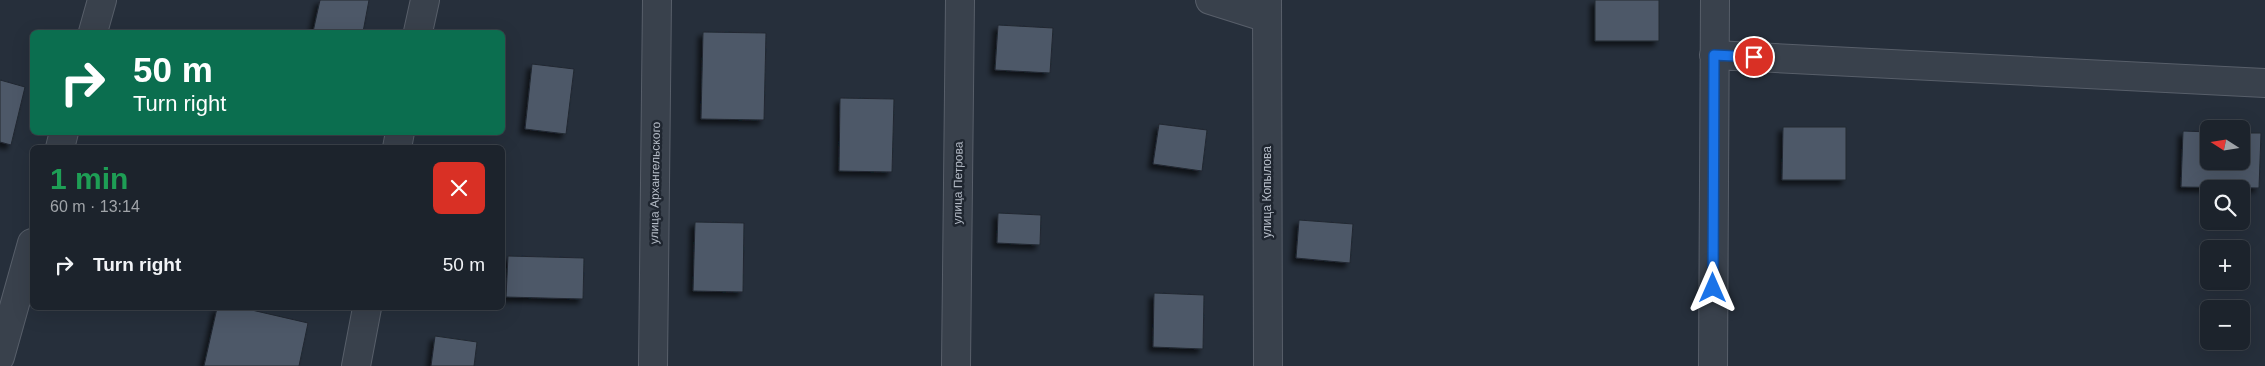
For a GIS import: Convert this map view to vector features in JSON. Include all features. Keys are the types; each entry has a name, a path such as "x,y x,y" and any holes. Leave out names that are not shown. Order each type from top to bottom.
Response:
{"street":[{"path":"94,30 102,0"},
{"path":"418,30 425,0"},
{"name":"улица Архангельского","path":"653,366 657,0"},
{"name":"улица Петрова","path":"956,366 960,0"},
{"path":"1210,0 1267,9"},
{"path":"1713,366 1715,0"},
{"name":"улица Копылова","path":"1267,9 1268,366"},
{"path":"1714,55 2265,83"},
{"path":"0,357 30,250"},
{"path":"356,366 367,310"}],"building":[{"path":"320,0 369,0 363,30 313,30"},
{"path":"1595,0 1659,0 1659,41 1595,41"},
{"path":"998,25 1053,28 1050,73 995,70"},
{"path":"703,32 766,33 764,120 701,119"},
{"path":"532,64 574,69 566,134 525,129"},
{"path":"0,80 25,87 11,145 0,142"},
{"path":"840,98 894,99 892,172 839,171"},
{"path":"1159,124 1207,130 1202,171 1153,164"},
{"path":"1783,127 1846,127 1846,180 1782,180"},
{"path":"2183,131 2200,132 2200,170 2250,170 2250,133 2261,133 2259,188 2250,188 2250,180 2200,180 2200,187 2181,187"},
{"path":"998,213 1041,215 1040,245 997,243"},
{"path":"1299,220 1353,224 1350,263 1296,258"},
{"path":"695,222 744,223 743,292 693,291"},
{"path":"508,256 584,258 583,299 506,297"},
{"path":"1154,293 1204,295 1203,349 1153,347"},
{"path":"217,310 252,310 308,323 299,366 204,366"},
{"path":"435,336 477,342 474,366 431,366"}],"route":[{"path":"1713,288 1714,55 1754,57"}]}
